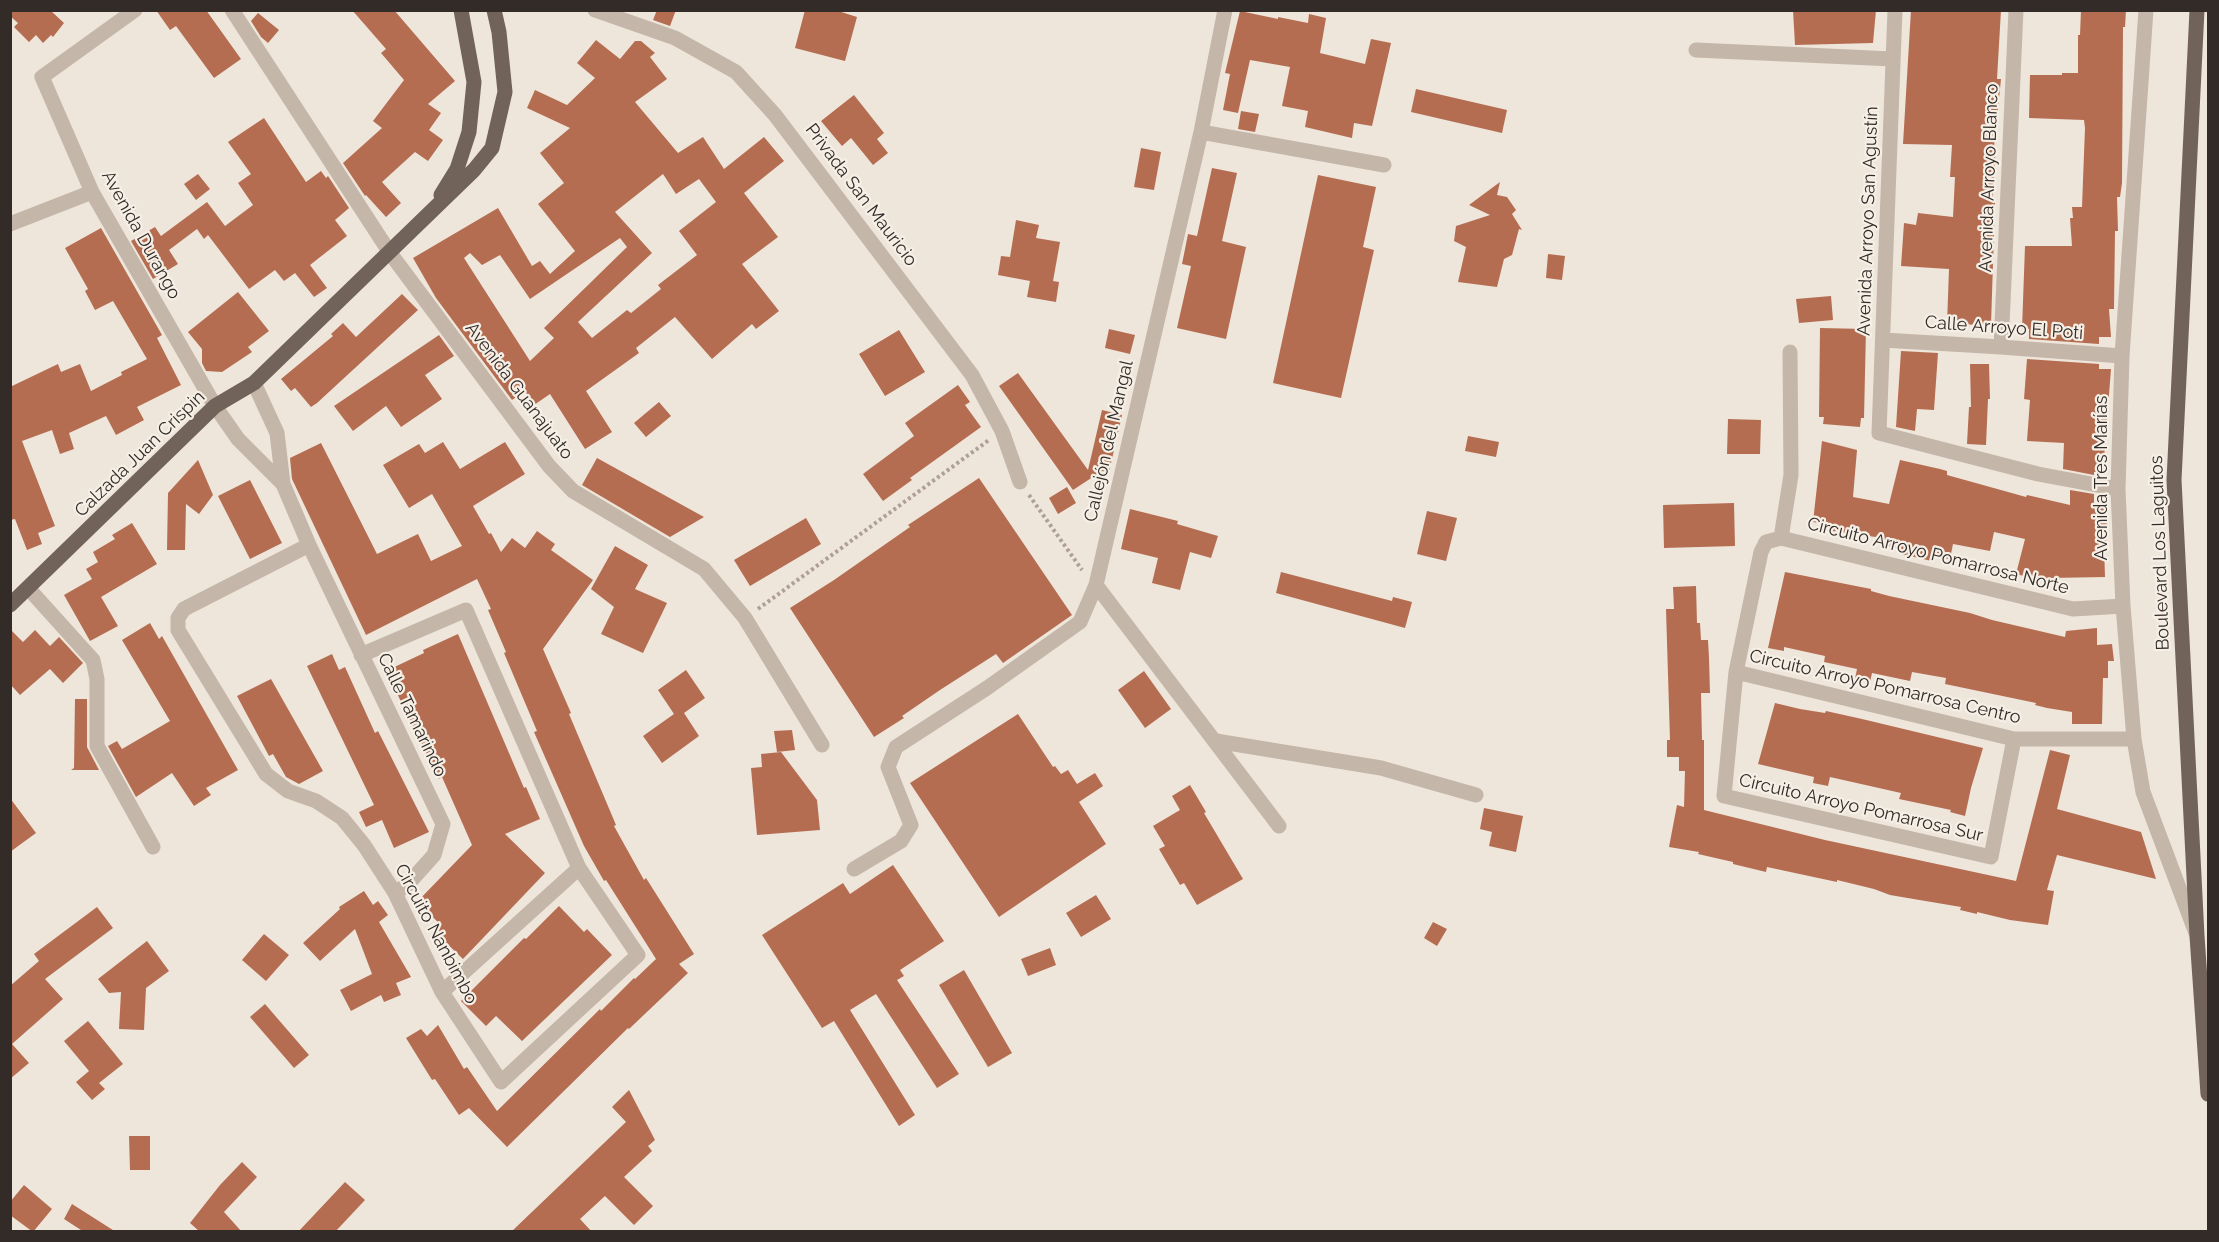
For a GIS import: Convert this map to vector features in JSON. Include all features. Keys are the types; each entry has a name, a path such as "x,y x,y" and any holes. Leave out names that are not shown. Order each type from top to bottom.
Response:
{"main road":[{"name":"Calzada Juan Crispin","path":"430,212 457,169 468,132 474,82 461,10"},
{"name":"Calzada Juan Crispin","path":"10,605 215,406 254,383 390,253 474,170 492,148 505,92 499,32 494,10"},
{"name":"Boulevard Los Laguitos","path":"2197,10 2174,480 2197,936 2208,1094"}],"street":[{"name":"Avenida Durango","path":"135,10 42,77 92,192 215,406"},
{"name":"Avenida Guanajuato","path":"232,10 390,253 549,466 573,491 704,570 745,618 822,745"},
{"name":"Privada San Mauricio","path":"595,10 675,38 736,72 775,115 972,375 1002,431 1020,483"},
{"name":"Callejón del Mangal","path":"854,869 902,841 911,825 888,767 896,747 987,688 1080,622 1096,585 1201,132 1225,10"},
{"name":"Avenida Arroyo San Agustín","path":"1895,10 1879,433 2037,474 2118,489"},
{"name":"Avenida Arroyo Blanco","path":"2001,346 2016,10"},
{"name":"Avenida Tres Marías","path":"2146,10 2122,356 2118,489 2123,606 2134,739 2143,792 2197,936"},
{"path":"1696,50 1893,58"},
{"path":"1201,132 1384,165"},
{"path":"10,224 92,192"},
{"name":"Calle Arroyo El Poti","path":"1883,340 2001,346 2122,356"},
{"path":"1736,672 1761,552 1766,542 1780,538 1791,475 1790,352"},
{"path":"254,383 278,433 283,484 309,545"},
{"path":"215,406 238,439 283,484"},
{"name":"Circuito Arroyo Pomarrosa Norte","path":"1780,538 2073,609 2123,606"},
{"name":"Calle Tamarindo","path":"309,545 444,824 435,855 408,884 395,892"},
{"name":"Circuito Nanbimbo","path":"309,545 184,609 178,618 178,630 266,774 288,791 316,801 342,818 364,845 395,892 442,992 501,1082 638,955 579,868 466,610 361,655"},
{"path":"1096,585 1279,826"},
{"path":"28,588 93,660 97,679 97,746 153,847"},
{"name":"Circuito Arroyo Pomarrosa Centro","path":"1736,672 2014,739 2134,739"},
{"name":"Circuito Arroyo Pomarrosa Sur","path":"1736,672 1724,796 1991,857 2014,739"},
{"path":"1216,741 1381,768 1476,795"},
{"path":"442,992 579,868"}],"path":[{"path":"745,618 1002,431"},
{"path":"1020,483 1079,567 1096,585"}],"building":[{"path":"10,10 50,10 64,23 53,37 51,35 43,43 36,35 29,42 14,27 18,23 10,16"},
{"path":"156,10 206,10 241,59 214,78 176,26 170,30"},
{"path":"352,10 394,10 455,81 428,104 441,113 429,130 443,140 428,161 415,152 382,182 401,203 386,217 365,196 343,163 382,128 373,121 404,80 381,53 386,49"},
{"path":"657,10 676,10 670,26 653,20"},
{"path":"805,10 835,10 857,17 845,61 795,48"},
{"path":"1793,10 1876,10 1873,43 1795,45"},
{"path":"1911,10 2001,10 1997,79 2001,79 1994,147 1996,147 1992,201 1995,201 1991,325 1947,324 1949,269 1901,266 1904,223 1916,225 1918,213 1953,217 1955,177 1950,177 1952,145 1903,144"},
{"path":"2081,10 2126,10 2125,27 2123,27 2122,183 2120,197 2117,197 2118,231 2115,231 2114,309 2109,309 2111,337 2099,337 2099,344 2029,339 2029,329 2022,329 2025,246 2072,246 2070,218 2073,218 2072,207 2082,207 2085,128 2084,120 2029,118 2030,75 2078,73 2078,35 2080,35"},
{"path":"1240,11 1308,23 1309,14 1326,18 1320,53 1365,64 1371,39 1391,43 1372,126 1354,123 1352,138 1305,127 1308,111 1282,106 1290,67 1250,60 1238,113 1223,110 1230,74 1225,73"},
{"path":"258,13 279,30 268,43 261,37 251,21"},
{"path":"596,40 620,59 635,41 641,41 655,53 650,57 667,79 635,102 678,153 703,137 724,169 764,137 784,161 744,193 778,237 742,264 779,311 756,329 752,324 712,359 675,317 636,348 639,353 586,391 612,432 585,449 550,394 534,405 525,391 512,400 436,298 413,258 498,208 532,266 540,261 550,274 575,251 538,204 564,183 540,153 570,128 527,108 535,90 567,105 595,78 577,63","holes":["663,174 676,194 699,179 716,202 679,231 697,255 658,285 661,289 631,313 627,310 592,338 578,322 652,253 615,212","620,238 627,247 544,328 554,338 530,361 464,258 470,253 482,265 500,255 530,299"]},
{"path":"1416,89 1507,110 1502,133 1411,112"},
{"path":"854,95 884,133 877,139 888,153 873,165 851,138 842,146 821,121"},
{"path":"1241,111 1259,114 1255,132 1238,129"},
{"path":"264,118 306,182 321,171 326,178 328,176 349,208 335,220 347,236 310,265 327,288 314,297 295,273 284,281 275,270 249,289 208,235 204,239 197,229 169,250 178,264 153,279 131,241 155,227 161,236 207,202 225,226 253,205 238,183 251,174 228,142"},
{"path":"1141,148 1161,152 1154,190 1134,187"},
{"path":"1212,168 1237,173 1222,241 1246,247 1226,339 1177,328 1191,266 1182,264 1188,234 1197,236"},
{"path":"198,174 210,189 196,200 184,184"},
{"path":"1318,175 1376,187 1363,247 1374,250 1341,398 1273,383"},
{"path":"1500,182 1497,195 1507,197 1516,210 1512,214 1522,230 1519,229 1512,255 1504,259 1497,287 1458,282 1466,247 1454,241 1456,226 1490,215 1469,205"},
{"path":"1016,220 1039,225 1036,238 1060,242 1053,281 1059,282 1056,302 1027,297 1030,281 998,275 1001,256 1010,257"},
{"path":"101,228 162,335 157,338 181,385 137,407 144,420 116,435 106,416 69,433 74,449 60,454 52,430 22,441 55,526 38,533 42,544 27,550 15,519 10,520 10,387 58,364 61,372 80,364 91,391 147,359 113,301 95,310 85,291 88,289 65,248"},
{"path":"1548,254 1565,256 1562,280 1546,278"},
{"path":"238,292 269,331 248,347 252,352 222,372 206,371 202,363 202,349 188,332"},
{"path":"402,294 418,310 317,403 311,407 295,388 291,391 281,379 333,336 331,334 343,323 356,337"},
{"path":"1831,296 1833,320 1799,323 1796,299"},
{"path":"1820,328 1866,329 1864,418 1861,418 1860,427 1823,424 1824,417 1819,417"},
{"path":"1109,329 1135,335 1130,354 1105,348"},
{"path":"899,330 925,372 885,396 859,354"},
{"path":"439,335 454,356 425,375 442,399 401,427 386,406 353,431 334,406"},
{"path":"1901,351 1938,353 1934,410 1917,409 1915,431 1896,427"},
{"path":"2027,359 2099,364 2099,369 2111,369 2103,472 2094,472 2094,475 2063,469 2064,443 2027,441 2030,400 2024,399"},
{"path":"1970,364 1989,364 1990,399 1988,399 1986,445 1967,444 1969,407 1971,407"},
{"path":"1018,373 1088,470 1102,410 1122,415 1109,472 1102,471 1073,490 999,386"},
{"path":"958,385 970,402 965,405 981,427 910,478 912,480 883,501 863,474 914,436 905,423"},
{"path":"659,402 671,416 646,437 634,423"},
{"path":"1728,419 1761,420 1760,454 1727,454"},
{"path":"1468,436 1499,442 1496,457 1465,451"},
{"path":"1822,441 1857,450 1853,497 1889,504 1900,460 1947,471 1947,475 2026,497 2027,495 2070,505 2070,490 2094,494 2094,505 2107,506 2106,546 2104,546 2105,577 2049,578 2048,582 2016,574 2025,539 1994,532 1990,551 1953,544 1950,559 1932,556 1932,561 1901,554 1902,549 1882,545 1883,538 1825,530 1826,524 1813,522"},
{"path":"443,442 460,469 505,442 525,474 473,506 489,534 491,533 501,552 512,538 525,548 537,531 555,544 551,550 593,580 543,649 616,825 614,826 644,880 646,878 694,954 679,964 688,973 628,1028 507,1147 469,1108 459,1115 435,1079 432,1080 406,1038 421,1029 427,1036 438,1025 464,1069 467,1067 497,1111 600,1009 601,1011 656,959 606,880 604,881 584,846 534,732 537,731 504,653 506,652 488,610 491,609 477,579 366,635 292,479 290,458 321,443 377,554 418,534 431,561 462,546 432,494 409,508 383,465 419,444 425,453"},
{"path":"597,458 704,517 670,537 582,485"},
{"path":"198,460 213,495 199,514 186,504 185,550 167,550 168,493"},
{"path":"979,478 1072,615 1003,663 996,654 874,737 790,608 834,580 910,527 908,525"},
{"path":"250,480 282,543 250,559 218,496"},
{"path":"1067,487 1076,503 1058,514 1049,498"},
{"path":"1734,503 1735,546 1664,548 1663,505"},
{"path":"1130,509 1178,521 1177,524 1218,536 1211,558 1190,552 1180,590 1152,583 1158,558 1121,549"},
{"path":"1427,511 1457,518 1446,561 1417,554"},
{"path":"806,518 821,544 750,586 734,560"},
{"path":"132,523 157,564 101,597 118,626 90,641 64,595 92,579 86,569 98,562 93,552 115,539 112,535"},
{"path":"615,546 648,565 635,589 667,603 643,653 601,634 614,607 591,589"},
{"path":"1281,572 1392,601 1393,597 1412,602 1405,628 1276,593"},
{"path":"1785,572 1871,589 1871,591 1889,596 1970,613 2065,637 2066,631 2097,628 2097,645 2112,644 2114,661 2108,661 2108,678 2103,678 2102,724 2072,724 2072,712 1945,684 1946,678 1912,672 1910,681 1872,673 1870,682 1855,679 1857,669 1824,662 1825,656 1784,647 1784,651 1768,648"},
{"path":"1696,586 1697,623 1700,623 1701,640 1708,640 1709,658 1710,693 1701,693 1704,810 1825,840 2016,881 2050,750 2070,755 2057,809 2141,832 2156,879 2057,855 2047,890 2054,891 2048,925 2010,920 1977,912 1977,914 1960,910 1961,907 1890,895 1837,880 1837,882 1767,867 1766,872 1698,854 1699,852 1669,847 1677,805 1684,807 1685,771 1679,771 1679,757 1667,757 1667,740 1670,740 1666,609 1674,609 1673,587"},
{"path":"150,623 159,639 162,636 238,770 206,788 211,795 194,806 172,773 136,797 108,746 117,741 122,749 170,721 122,640"},
{"path":"10,629 23,642 35,630 50,646 59,637 83,663 63,683 50,669 20,695 10,684"},
{"path":"458,634 524,788 526,787 540,819 505,834 545,873 463,959 435,932 441,925 417,902 472,845 442,777 439,779 386,671"},
{"path":"332,654 339,670 345,667 375,733 378,731 429,832 394,848 382,820 366,827 359,812 374,805 307,666"},
{"path":"686,670 705,698 684,713 699,736 662,763 643,736 674,714 658,690"},
{"path":"1144,671 1171,709 1145,728 1118,690"},
{"path":"271,679 323,771 299,784 286,777 273,754 269,756 237,696"},
{"path":"75,699 87,699 87,747 99,770 71,770 74,768"},
{"path":"1775,703 1825,713 1826,711 1983,748 1965,816 1950,812 1951,810 1899,799 1901,793 1830,777 1828,786 1813,783 1814,777 1758,764"},
{"path":"1018,714 1053,767 1055,766 1061,774 1068,770 1077,784 1095,773 1103,786 1079,802 1106,844 999,917 910,783"},
{"path":"792,730 795,750 777,752 774,731"},
{"path":"781,752 817,800 820,830 757,835 751,768 762,767 761,754"},
{"path":"1190,785 1243,879 1197,905 1184,883 1180,885 1159,849 1165,846 1153,826 1180,810 1172,796"},
{"path":"10,798 36,833 10,852"},
{"path":"1484,808 1523,816 1516,852 1489,846 1492,832 1480,829"},
{"path":"893,865 944,941 900,970 904,976 897,980 959,1074 937,1088 876,994 850,1010 915,1115 899,1126 834,1021 822,1028 762,935 843,883 850,894"},
{"path":"364,891 373,905 378,901 388,915 379,922 411,977 396,983 401,995 384,1002 381,995 351,1011 340,990 372,974 355,929 320,961 303,943 340,909 339,907"},
{"path":"1096,895 1111,919 1081,937 1066,913"},
{"path":"559,906 584,932 587,929 612,955 522,1041 496,1016 486,1026 461,1001"},
{"path":"97,907 113,928 45,979 63,999 12,1044 29,1063 10,1079 10,986 39,961 34,954"},
{"path":"1433,922 1447,929 1437,946 1424,938"},
{"path":"264,934 289,955 266,981 242,960"},
{"path":"147,941 169,971 146,988 144,1030 119,1029 121,992 109,993 98,979"},
{"path":"1050,948 1056,965 1028,976 1021,959"},
{"path":"964,970 1012,1053 988,1067 939,985"},
{"path":"265,1004 309,1055 294,1068 250,1017"},
{"path":"88,1021 123,1064 99,1083 105,1089 92,1100 76,1082 89,1071 64,1041"},
{"path":"629,1090 655,1140 648,1146 652,1151 624,1177 653,1206 634,1225 605,1196 580,1219 592,1232 511,1232 626,1122 612,1107"},
{"path":"129,1136 150,1136 150,1170 130,1170"},
{"path":"242,1162 257,1177 224,1212 242,1232 200,1232 190,1223 220,1185"},
{"path":"345,1182 365,1200 335,1232 298,1232"},
{"path":"24,1185 52,1209 33,1232 10,1215 10,1202"},
{"path":"72,1204 116,1232 84,1232 64,1219"}]}
